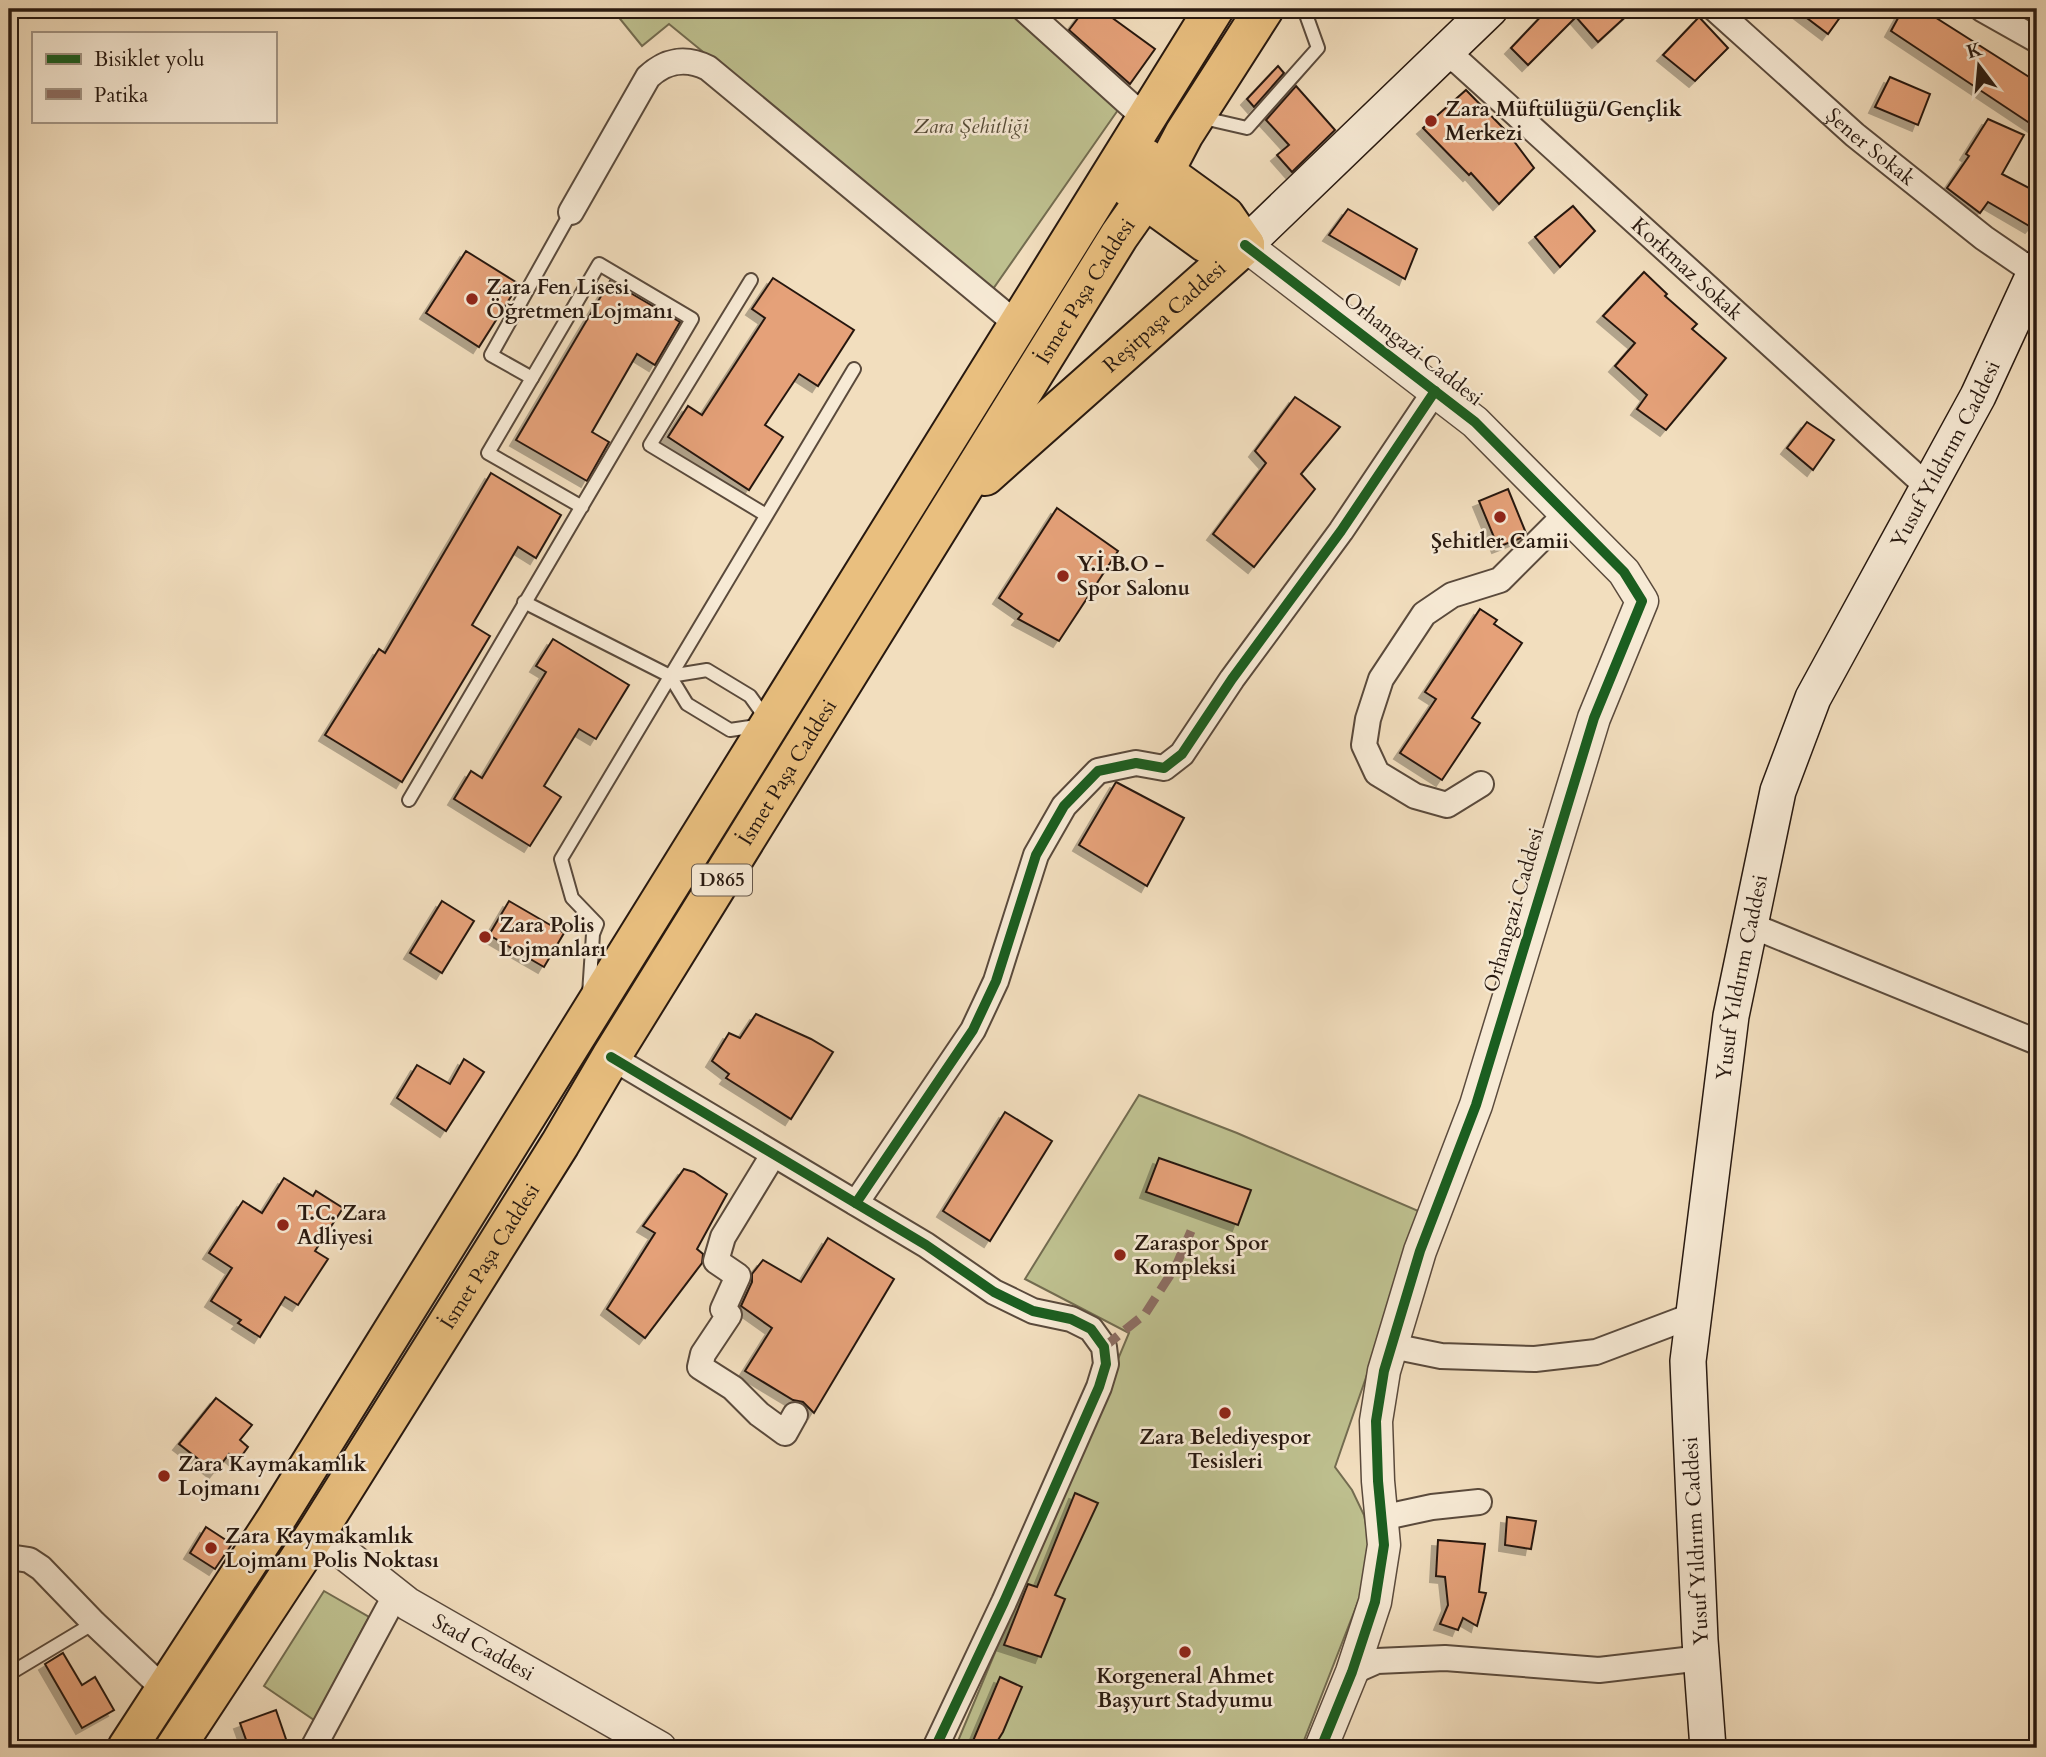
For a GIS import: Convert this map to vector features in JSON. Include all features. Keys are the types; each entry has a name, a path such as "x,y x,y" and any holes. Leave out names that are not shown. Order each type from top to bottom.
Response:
{"highway":[{"name":"İsmet Paşa Caddesi","path":"127,1748 270,1530 1214,9"},
{"name":"İsmet Paşa Caddesi","path":"175,1748 317,1532 560,1144 611,1057 953,505 1264,9"},
{"path":"1128,147 1154,185 1206,243 1245,245"},
{"name":"Reşitpaşa Caddesi","path":"953,505 1245,245"}],"main road":[{"name":"Reşitpaşa Caddesi","path":"1245,245 1490,9"},
{"name":"Yusuf Yıldırım Caddesi","path":"1708,1748 1688,1361 1731,1016 1778,791 1813,698 1978,396 2033,289"}],"street":[{"path":"1024,9 1128,147"},
{"name":"Şener Sokak","path":"1715,9 1855,135 1984,238 2033,289"},
{"path":"1982,9 2037,40"},
{"name":"Korkmaz Sokak","path":"1445,54 1460,63 1928,487"},
{"path":"571,212 648,78 675,61 698,63 708,68 1018,325"},
{"name":"Orhangazi Caddesi","path":"1245,245 1475,422 1624,572 1642,601 1594,718 1476,1105 1420,1251 1384,1371 1376,1421 1384,1545 1375,1602 1352,1672 1321,1748"},
{"path":"856,1203 973,1030 996,981 1036,855 1065,806 1098,771 1136,763 1164,768 1182,754 1232,679 1341,531 1435,391"},
{"path":"1481,784 1447,804 1415,796 1377,773 1364,745 1368,719 1381,680 1424,614 1452,596 1500,580 1566,514"},
{"path":"1750,925 2037,1042"},
{"path":"611,1057 926,1245 994,1292 1033,1311 1071,1319 1091,1329 1104,1347 1106,1364 1099,1387 1004,1602 935,1748"},
{"path":"773,1155 723,1237 716,1261 738,1276 723,1309 729,1315 703,1354 700,1367 733,1388 785,1433 795,1415"},
{"path":"1392,1346 1441,1356 1535,1359 1596,1352 1694,1315"},
{"path":"1381,1518 1432,1507 1479,1502"},
{"name":"Stad Caddesi","path":"317,1532 408,1604 625,1740 660,1748"},
{"path":"9,1557 29,1560 41,1568 93,1623 166,1691"},
{"path":"320,1746 396,1594"},
{"path":"1352,1672 1377,1661 1445,1658 1599,1670 1702,1658"}],"lane":[{"path":"1195,117 1247,128 1318,48 1304,9"},
{"path":"532,378 491,355 571,212"},
{"path":"409,800 524,602 582,507 692,318 599,264 488,453 582,507"},
{"path":"751,280 650,445 766,515"},
{"path":"587,1018 593,934 597,924 572,898 561,859 854,369"},
{"path":"524,602 670,676 687,704 730,730 770,724 750,696 707,670 670,676"},
{"path":"9,1674 93,1623"}],"green space":[{"name":"Zara Şehitliği","path":"612,9 1008,9 1118,110 993,289 669,24 642,46"},
{"name":"Zara Belediyespor Tesisleri","path":"1139,1095 1237,1133 1423,1213 1335,1467 1352,1490 1364,1515 1372,1554 1365,1584 1301,1748 955,1748 1129,1333 1025,1279"},
{"path":"324,1591 369,1617 314,1720 264,1686"}],"building":[{"path":"1085,9 1100,9 1155,49 1130,84 1069,30"},
{"path":"1548,9 1634,9 1598,42 1576,17 1528,65 1511,48"},
{"path":"1795,9 1846,9 1828,34"},
{"path":"1903,9 1922,9 2037,82 2037,128 1891,31"},
{"path":"1699,17 1728,48 1695,81 1663,55"},
{"path":"1278,66 1284,73 1254,107 1247,99"},
{"path":"1890,77 1930,94 1918,125 1875,107"},
{"path":"1296,86 1335,130 1292,172 1277,155 1289,145 1266,120"},
{"path":"1466,90 1507,132 1534,168 1499,204 1471,173 1469,175 1423,128"},
{"path":"1988,119 2024,135 2002,174 2037,192 2037,220 2031,227 1988,202 1980,213 1947,188 1969,156 1966,154"},
{"path":"1573,206 1595,231 1560,267 1535,237"},
{"path":"1348,209 1417,249 1405,279 1329,235"},
{"name":"Zara Fen Lisesi Öğretmen Lojmanı","path":"466,251 519,284 479,347 426,313"},
{"path":"1644,272 1667,294 1665,296 1697,324 1692,329 1726,358 1666,430 1637,409 1647,395 1615,366 1635,343 1603,316"},
{"path":"773,278 854,330 818,386 799,374 765,425 783,437 749,490 668,437 688,406 702,415 765,318 752,309"},
{"path":"610,281 680,322 655,365 637,354 592,432 609,442 587,481 516,440"},
{"path":"1295,397 1340,427 1301,474 1315,489 1254,567 1213,534 1266,463 1255,451"},
{"path":"1807,422 1834,440 1813,470 1787,448"},
{"path":"491,473 561,515 536,558 518,547 472,625 490,636 402,782 325,735 379,649 385,653"},
{"path":"1508,489 1526,533 1521,538 1498,547 1479,501"},
{"path":"1057,508 1118,551 1059,641 1018,619 1022,614 999,598"},
{"path":"1480,609 1497,620 1494,624 1522,643 1472,718 1480,723 1442,780 1400,753 1436,699 1425,692"},
{"path":"553,639 629,685 596,739 579,729 544,786 561,797 530,846 454,799 471,771 482,778 546,672 536,666"},
{"path":"1116,782 1184,818 1147,886 1079,845"},
{"name":"Zara Polis Lojmanları","path":"442,901 474,921 442,973 410,953"},
{"name":"Zara Polis Lojmanları","path":"509,901 564,933 544,967 489,935"},
{"path":"756,1014 833,1052 791,1119 726,1078 729,1074 712,1061 729,1033 740,1038"},
{"path":"464,1059 484,1072 446,1131 397,1098 417,1065 450,1084"},
{"path":"1005,1112 1052,1141 990,1241 943,1211"},
{"path":"1159,1158 1251,1190 1238,1225 1146,1192"},
{"path":"684,1169 694,1172 727,1194 697,1249 703,1254 702,1263 645,1338 607,1309 655,1233 643,1226"},
{"name":"T.C. Zara Adliyesi","path":"284,1178 313,1196 316,1191 343,1208 315,1251 328,1259 298,1305 285,1297 260,1337 238,1323 241,1320 211,1301 232,1268 209,1253 243,1201 262,1213"},
{"path":"828,1238 894,1279 814,1413 803,1402 793,1400 745,1371 772,1328 741,1306 752,1282 752,1274 763,1260 801,1282"},
{"name":"Zara Kaymakamlık Lojmanı","path":"216,1398 252,1425 240,1440 248,1447 243,1454 237,1461 229,1454 215,1472 179,1444"},
{"path":"1075,1493 1098,1503 1055,1595 1065,1599 1041,1657 1004,1645 1028,1584 1037,1587"},
{"path":"1507,1517 1536,1521 1531,1549 1505,1545"},
{"name":"Zara Kaymakamlık Lojmanı Polis Noktası","path":"206,1527 232,1544 215,1569 190,1553"},
{"path":"1438,1540 1485,1544 1479,1592 1486,1593 1477,1626 1463,1618 1458,1630 1440,1624 1448,1605 1445,1577 1436,1576"},
{"path":"63,1653 82,1685 95,1677 114,1710 82,1728 45,1664"},
{"path":"1000,1677 1022,1687 1003,1732 993,1748 970,1748"},
{"path":"276,1710 289,1748 249,1748 240,1723"}],"marked path":[{"path":"1104,1347 1145,1314 1176,1266 1191,1231"}],"cycle path":[{"path":"1245,245 1475,422 1624,572 1642,601 1594,718 1476,1105 1420,1251 1384,1371 1376,1421 1384,1545 1375,1602 1352,1672 1321,1748"},
{"path":"856,1203 973,1030 996,981 1036,855 1064,806 1098,771 1136,763 1164,768 1182,754 1232,679 1341,531 1435,391"},
{"path":"611,1057 926,1245 994,1292 1033,1311 1071,1319 1091,1329 1104,1347 1106,1364 1099,1387 1004,1602 935,1748"}],"place":[{"name":"Zara Müftülüğü/Gençlik Merkezi","path":"1431,121"},
{"name":"Zara Fen Lisesi Öğretmen Lojmanı","path":"472,299"},
{"name":"Şehitler Camii","path":"1500,517"},
{"name":"Y.İ.B.O - Spor Salonu","path":"1063,576"},
{"name":"Zara Polis Lojmanları","path":"485,937"},
{"name":"T.C. Zara Adliyesi","path":"283,1225"},
{"name":"Zaraspor Spor Kompleksi","path":"1120,1255"},
{"name":"Zara Belediyespor Tesisleri","path":"1225,1413"},
{"name":"Zara Kaymakamlık Lojmanı","path":"164,1476"},
{"name":"Zara Kaymakamlık Lojmanı Polis Noktası","path":"211,1548"},
{"name":"Korgeneral Ahmet Başyurt Stadyumu","path":"1185,1652"}]}
